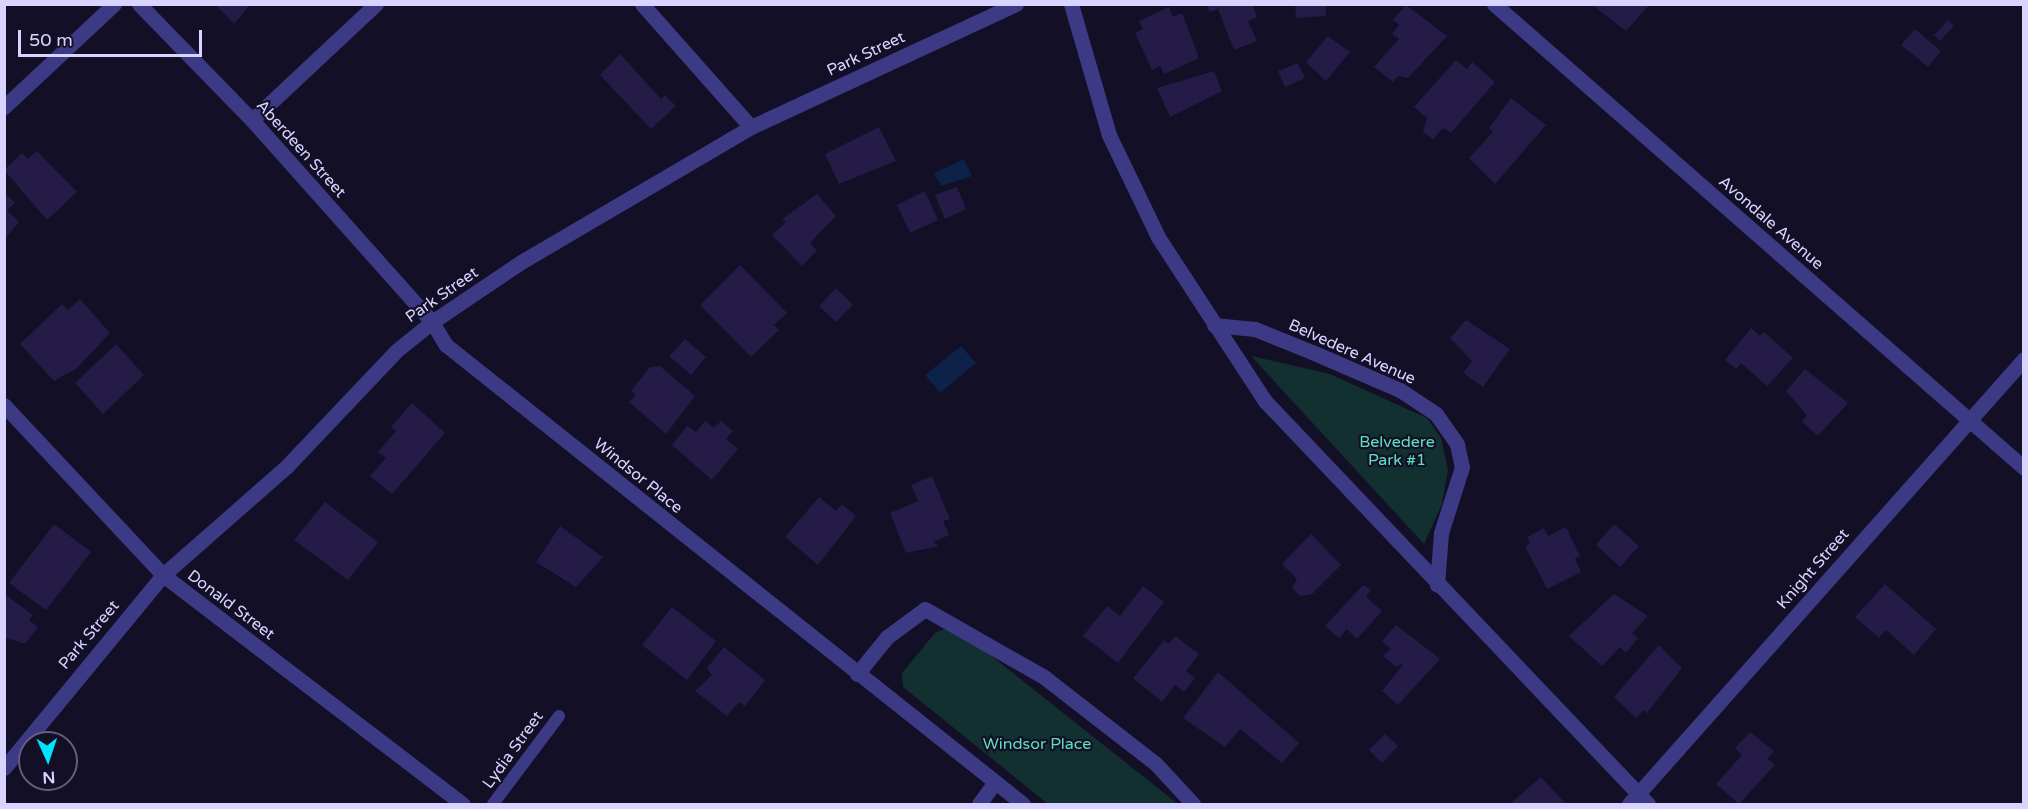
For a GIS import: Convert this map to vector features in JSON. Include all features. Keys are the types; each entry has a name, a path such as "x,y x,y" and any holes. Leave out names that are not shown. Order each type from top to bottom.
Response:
{"street":[{"path":"4,107 114,4"},
{"name":"Aberdeen Street","path":"139,4 252,120 432,322"},
{"path":"252,120 376,4"},
{"path":"642,4 751,127"},
{"name":"Park Street","path":"4,768 163,575 287,466 396,351 432,322 521,262 751,127 1016,4"},
{"path":"1071,4 1109,135 1158,237 1265,401 1639,801"},
{"name":"Avondale Avenue","path":"1494,4 2024,468"},
{"name":"Windsor Place","path":"432,322 446,345 1023,804"},
{"name":"Belvedere Avenue","path":"1214,324 1255,329 1312,352 1400,390 1436,414 1456,444 1462,467 1441,533 1437,585"},
{"name":"Knight Street","path":"1639,801 1968,420 2024,359"},
{"name":"Donald Street","path":"4,405 163,575 463,804"},
{"path":"857,674 887,637 925,609 1044,677 1155,763 1193,804"},
{"path":"979,804 994,783"}],"lane":[{"name":"Lydia Street","path":"493,804 559,716"}],"green space":[{"name":"Belvedere Park #1","path":"1251,356 1330,374 1427,418 1441,438 1448,470 1442,504 1424,544"},
{"name":"Windsor Place","path":"944,629 965,635 1178,804 1048,804 903,687 902,673 935,633"}],"water":[{"path":"964,159 972,176 941,186 934,173"},
{"path":"961,346 976,363 940,393 925,375"}],"building":[{"path":"215,4 251,4 234,24"},
{"path":"1206,4 1252,4 1257,17 1248,21 1257,41 1234,50 1218,9 1210,12"},
{"path":"1295,4 1326,4 1326,16 1296,18"},
{"path":"1591,4 1650,4 1626,31"},
{"path":"1406,5 1447,36 1408,78 1398,76 1393,82 1374,67 1399,39 1392,34 1399,25 1393,20"},
{"path":"1169,7 1173,17 1182,13 1199,58 1164,74 1160,66 1152,70 1135,33 1143,29 1139,21"},
{"path":"1948,20 1954,26 1940,41 1934,35"},
{"path":"1915,29 1941,51 1928,67 1901,45"},
{"path":"1328,36 1350,52 1326,81 1306,62"},
{"path":"620,54 661,99 665,95 676,106 651,129 600,75"},
{"path":"1456,60 1467,69 1472,62 1495,82 1451,133 1443,128 1433,139 1423,132 1427,118 1414,107"},
{"path":"1298,63 1305,78 1285,87 1278,71"},
{"path":"1214,71 1222,91 1170,117 1157,88"},
{"path":"1511,98 1546,125 1495,184 1469,158 1493,132 1489,128"},
{"path":"879,127 896,161 839,184 825,154"},
{"path":"37,151 77,192 47,220 4,170 22,153 28,159"},
{"path":"957,187 966,209 945,219 935,195"},
{"path":"925,191 938,220 910,233 897,205"},
{"path":"4,192 15,203 7,210 19,222 4,240"},
{"path":"817,194 836,216 810,243 817,250 802,266 772,235 786,222 782,219"},
{"path":"740,265 787,313 774,325 779,330 751,357 700,305"},
{"path":"836,288 853,305 836,322 819,306"},
{"path":"80,299 110,333 77,368 54,381 20,344 62,304 68,310"},
{"path":"1466,320 1510,349 1483,387 1463,373 1472,361 1450,338"},
{"path":"1751,328 1760,336 1764,332 1793,358 1767,386 1741,363 1736,369 1725,360"},
{"path":"685,339 706,357 691,375 669,356"},
{"path":"116,344 144,375 103,414 75,383"},
{"path":"660,366 695,396 666,434 629,402 636,395 631,391 650,367"},
{"path":"1805,369 1848,403 1818,436 1802,422 1807,415 1786,391"},
{"path":"412,403 445,433 392,494 370,476 386,458 378,452 396,431 391,427"},
{"path":"705,421 714,428 721,421 733,431 726,439 738,449 712,480 672,445 687,426 696,432"},
{"path":"932,476 950,519 943,521 949,535 933,542 939,546 906,553 890,513 918,501 911,485"},
{"path":"819,497 836,511 842,504 856,516 818,565 785,537"},
{"path":"325,502 378,542 348,580 294,540"},
{"path":"54,524 91,552 46,610 9,583"},
{"path":"1614,524 1639,546 1620,567 1596,545"},
{"path":"560,526 603,557 576,587 536,562"},
{"path":"1566,527 1580,556 1575,558 1581,572 1547,589 1525,546 1530,544 1527,537 1544,528 1548,536"},
{"path":"1311,534 1341,565 1312,594 1300,596 1292,588 1297,579 1282,564"},
{"path":"1885,584 1936,629 1914,655 1886,630 1879,638 1855,617"},
{"path":"1363,585 1371,590 1366,597 1382,611 1357,639 1347,629 1339,638 1325,626"},
{"path":"1143,586 1164,602 1118,663 1083,636 1107,606 1120,616"},
{"path":"4,594 33,615 29,620 38,627 25,644 4,637"},
{"path":"1614,594 1648,616 1632,633 1638,638 1626,653 1620,647 1602,666 1569,636"},
{"path":"672,607 716,641 687,680 642,645"},
{"path":"1396,625 1440,659 1398,705 1382,691 1404,663 1396,667 1383,656 1391,649 1382,641"},
{"path":"1175,636 1199,654 1186,671 1195,678 1184,692 1175,685 1162,702 1133,678 1164,640 1169,644"},
{"path":"1659,645 1682,668 1647,713 1644,710 1636,718 1614,697"},
{"path":"724,647 765,680 745,706 739,702 727,716 695,691 712,675 707,668"},
{"path":"1218,672 1299,743 1282,763 1240,729 1225,747 1183,718"},
{"path":"1750,732 1774,751 1767,759 1775,765 1739,804 1716,784 1742,755 1735,748"},
{"path":"1385,734 1398,746 1382,763 1369,750"},
{"path":"1541,777 1566,804 1510,804"}]}
